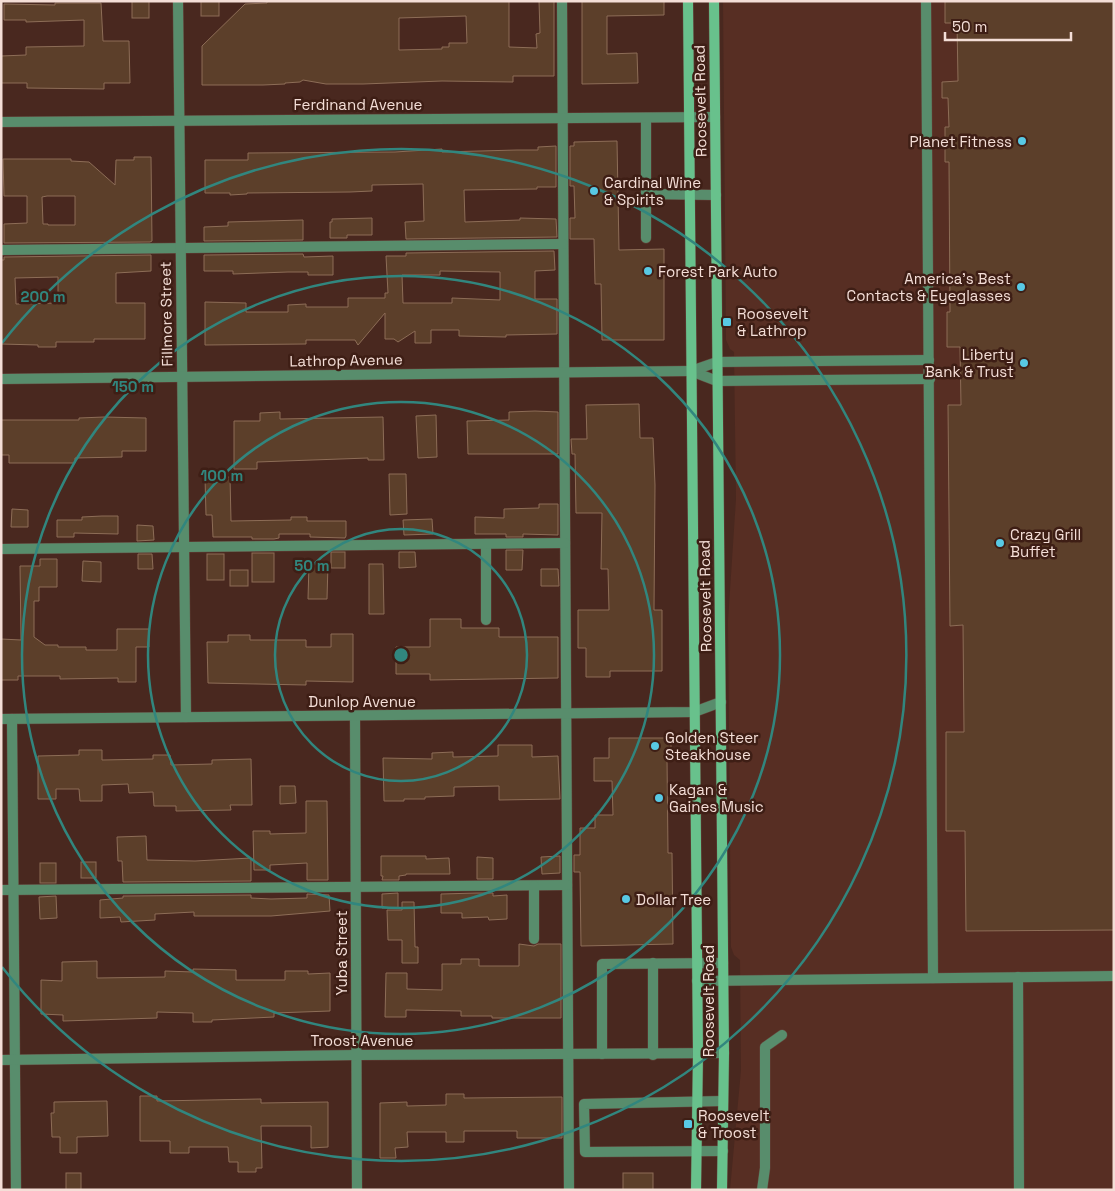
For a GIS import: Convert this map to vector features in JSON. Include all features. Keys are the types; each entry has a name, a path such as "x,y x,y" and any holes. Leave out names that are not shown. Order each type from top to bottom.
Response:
{"main road":[{"name":"Roosevelt Road","path":"688,1 698,1054 696,1190"},
{"name":"Roosevelt Road","path":"714,1 724,1054 722,1190"}],"street":[{"name":"Fillmore Street","path":"178,1 186,717"},
{"path":"562,1 569,1190"},
{"path":"926,1 933,978"},
{"path":"646,118 646,238"},
{"name":"Ferdinand Avenue","path":"1,122 715,118"},
{"path":"646,194 716,195"},
{"path":"1,250 563,244"},
{"path":"692,371 717,362 929,360"},
{"path":"692,371 717,381 930,379"},
{"name":"Lathrop Avenue","path":"1,379 692,371"},
{"path":"1,549 565,543"},
{"path":"486,544 486,620"},
{"name":"Dunlop Avenue","path":"1,719 694,712 720,702"},
{"name":"Yuba Street","path":"355,716 357,1190"},
{"path":"12,719 16,1190"},
{"path":"1,890 567,885"},
{"path":"534,886 534,939"},
{"path":"652,1055 653,963"},
{"path":"602,1054 602,964 723,963"},
{"path":"697,980 1114,976"},
{"path":"1018,977 1019,1190"},
{"path":"762,1190 765,1168 765,1047 782,1035"},
{"name":"Troost Avenue","path":"1,1060 357,1055 724,1054"},
{"path":"722,1151 585,1152 584,1104 723,1101"}],"shaded area":[{"path":"723,1 1114,1 1114,1190 730,1190 741,1070 740,960 734,955 731,947 728,621 736,499 734,352 730,349 726,340"}],"building":[{"path":"132,1 149,1 149,18 132,18"},
{"path":"201,1 219,1 219,16 201,16"},
{"path":"267,1 509,1 509,47 537,48 536,34 540,33 539,1 554,1 554,76 513,76 513,82 442,81 326,84 303,80 285,84 202,85 202,46 245,4 267,3","holes":["466,16 467,43 449,43 449,47 442,47 442,49 399,50 399,18"]},
{"path":"582,1 664,1 664,15 607,16 607,54 637,53 638,83 582,84"},
{"path":"945,1 1114,1 1114,930 966,931 965,831 946,831 946,732 964,732 963,625 950,626 948,405 961,405 960,347 947,347 947,312 950,312 949,162 945,162 945,127 949,127 948,98 942,98 942,82 958,81 957,23 945,23"},
{"path":"55,3 101,3 103,41 129,41 130,83 104,83 104,89 27,88 27,83 1,83 1,56 26,55 26,47 84,46 84,20 26,22 26,20 4,20 4,4 55,5"},
{"path":"617,141 619,250 664,249 664,340 602,340 601,284 595,284 594,239 570,239 570,218 575,218 574,186 570,186 570,146 574,146 574,142"},
{"path":"556,146 556,187 464,190 465,222 520,220 520,218 556,219 557,237 406,239 405,222 424,221 423,184 372,185 372,191 350,192 247,193 230,195 230,193 205,193 205,160 248,160 248,153 395,152 442,149 442,152 538,150 538,147"},
{"path":"134,157 151,157 152,241 4,243 4,224 27,223 27,196 4,196 3,159 71,159 71,161 89,162 115,185 116,160 134,160","holes":["75,196 75,225 43,224 42,197"]},
{"path":"372,218 372,235 347,235 347,238 330,238 330,222 332,222 332,219"},
{"path":"303,220 303,240 204,241 204,227 228,226 228,222"},
{"path":"554,251 555,270 535,271 535,299 557,299 557,334 506,335 506,337 459,336 459,330 431,330 431,343 415,343 415,331 398,342 394,339 385,339 385,313 358,345 355,340 306,340 306,344 205,345 205,302 246,303 246,312 288,312 288,305 306,304 306,307 348,307 348,298 385,298 385,293 388,293 386,256 406,256 406,253","holes":["440,271 500,272 500,300 452,298 452,303 403,303 402,275 440,275"]},
{"path":"303,254 304,257 333,256 333,275 308,275 308,272 233,274 233,271 204,271 204,255"},
{"path":"151,255 151,271 116,273 116,303 145,303 145,339 94,339 94,342 56,342 56,347 1,344 1,260 4,260 4,257","holes":["58,277 58,303 16,304 15,278"]},
{"path":"639,404 640,438 653,438 655,485 654,610 662,610 662,671 610,671 610,677 586,677 586,648 578,648 578,610 609,610 608,569 601,569 602,513 576,513 575,454 572,454 571,439 587,439 586,405"},
{"path":"280,412 280,419 383,417 384,460 368,460 368,458 257,462 257,469 234,469 234,421 260,421 260,413"},
{"path":"509,412 558,412 558,454 468,454 467,421 509,420"},
{"path":"436,415 437,457 418,458 416,416"},
{"path":"79,418 146,418 146,451 122,451 122,457 75,458 75,463 9,463 9,455 1,455 1,420 79,420"},
{"path":"389,474 406,474 407,514 390,515"},
{"path":"205,477 230,477 231,521 291,520 291,517 307,517 307,521 346,521 346,536 345,538 310,537 310,534 279,534 279,538 274,539 213,537 212,515 206,515"},
{"path":"539,504 558,504 558,535 523,534 523,537 506,537 506,534 475,534 475,517 504,518 504,509 539,508"},
{"path":"12,509 28,510 28,527 11,527"},
{"path":"118,516 118,534 74,533 74,537 57,537 57,520 82,520 82,517"},
{"path":"432,519 433,534 404,535 403,520"},
{"path":"137,525 153,526 154,540 137,541"},
{"path":"506,550 523,550 522,570 506,570"},
{"path":"331,552 345,552 345,568 331,568"},
{"path":"399,552 415,552 416,567 399,568"},
{"path":"252,553 274,553 274,582 252,582"},
{"path":"138,554 152,554 153,569 138,569"},
{"path":"207,554 224,554 224,580 207,580"},
{"path":"40,559 57,559 57,587 39,587 39,601 34,601 34,637 45,645 86,647 86,650 117,650 117,629 149,629 149,647 136,647 136,682 118,682 118,678 60,679 60,676 18,676 18,680 1,680 1,639 21,640 20,566 40,566"},
{"path":"83,561 101,562 101,582 82,581"},
{"path":"309,564 328,564 327,599 308,599"},
{"path":"369,564 383,564 384,614 369,614"},
{"path":"541,569 558,569 559,586 541,586"},
{"path":"230,570 248,570 248,586 230,586"},
{"path":"430,619 461,619 461,628 499,628 499,637 558,637 558,678 430,680 430,674 396,674 396,647 430,647"},
{"path":"331,634 353,634 353,682 306,681 306,685 208,683 207,642 228,642 228,635 250,635 250,640 306,640 306,647 331,647"},
{"path":"609,738 671,738 671,757 667,757 668,853 672,853 673,944 581,946 580,872 574,872 574,855 580,855 580,828 595,828 595,815 613,815 612,781 594,781 594,758 609,758"},
{"path":"498,745 532,745 532,757 558,756 560,799 499,800 499,786 454,787 454,796 384,801 383,758 432,759 432,753 453,752 453,757 498,756"},
{"path":"79,750 102,750 102,760 153,759 153,755 170,755 171,765 212,764 212,760 251,759 252,805 230,805 231,810 176,811 176,806 154,806 153,792 129,793 128,784 102,785 102,801 80,801 79,789 56,789 56,799 38,799 38,756 79,755"},
{"path":"280,786 295,786 296,803 280,804"},
{"path":"306,801 327,801 328,880 307,880 307,863 270,865 270,870 254,870 253,831 270,831 270,834 306,833"},
{"path":"146,836 147,860 195,861 251,858 251,881 123,882 122,861 118,861 117,837"},
{"path":"381,856 426,856 426,859 449,858 450,874 406,874 399,876 399,880 382,880"},
{"path":"560,856 560,873 542,874 541,857"},
{"path":"477,857 493,858 493,879 477,879"},
{"path":"81,862 96,862 96,878 81,878"},
{"path":"40,863 56,863 56,883 40,883"},
{"path":"398,893 398,908 382,908 382,894"},
{"path":"493,893 493,896 507,895 507,919 489,920 488,917 462,918 462,913 441,913 441,894"},
{"path":"307,894 329,895 330,911 271,916 194,916 194,912 155,914 155,920 121,922 120,917 100,918 100,900 123,898 123,896 251,895 251,898 271,899 307,898"},
{"path":"56,896 57,918 40,919 39,897"},
{"path":"402,902 414,902 415,947 418,947 418,963 402,963 402,940 388,940 387,910 402,910"},
{"path":"519,944 534,946 538,944 561,944 561,1018 492,1018 492,1016 461,1016 461,1011 406,1010 406,1017 385,1017 386,973 407,973 407,989 442,990 442,964 461,964 461,959 479,959 479,966 519,966"},
{"path":"97,961 97,978 165,977 165,971 193,972 193,969 236,970 236,980 285,980 285,971 308,971 308,974 330,973 330,1011 274,1013 274,1017 212,1020 212,1022 193,1022 193,1013 157,1012 157,1018 63,1021 63,1015 41,1014 41,980 62,981 62,962"},
{"path":"446,1094 464,1094 464,1098 562,1097 562,1138 517,1138 517,1131 464,1131 464,1142 446,1142 446,1132 407,1132 408,1147 395,1148 396,1158 380,1158 380,1103 407,1102 407,1106 446,1105"},
{"path":"140,1096 157,1096 157,1101 261,1099 261,1103 328,1102 328,1147 311,1148 311,1126 261,1126 262,1168 256,1168 256,1172 238,1172 238,1162 229,1162 228,1147 189,1147 189,1153 170,1153 170,1141 140,1141"},
{"path":"107,1101 108,1136 77,1137 77,1153 60,1153 60,1137 52,1137 51,1113 54,1113 54,1102"},
{"path":"66,1173 81,1173 81,1190 66,1190"},
{"path":"623,1173 653,1173 653,1190 623,1190"}],"place":[{"name":"Planet Fitness","path":"1022,141"},
{"name":"Cardinal Wine & Spirits","path":"594,191"},
{"name":"Forest Park Auto","path":"648,271"},
{"name":"America's Best Contacts & Eyeglasses","path":"1021,287"},
{"name":"Roosevelt & Lathrop","path":"727,322"},
{"name":"Liberty Bank & Trust","path":"1024,363"},
{"name":"Crazy Grill Buffet","path":"1000,543"},
{"name":"Golden Steer Steakhouse","path":"655,746"},
{"name":"Kagan & Gaines Music","path":"659,798"},
{"name":"Dollar Tree","path":"626,899"},
{"name":"Roosevelt & Troost","path":"688,1124"}]}
